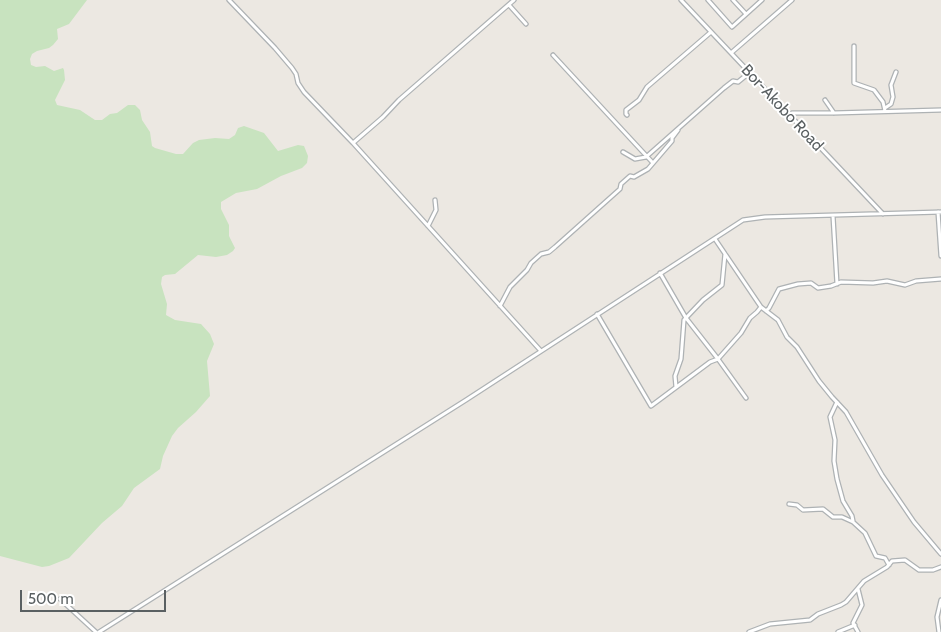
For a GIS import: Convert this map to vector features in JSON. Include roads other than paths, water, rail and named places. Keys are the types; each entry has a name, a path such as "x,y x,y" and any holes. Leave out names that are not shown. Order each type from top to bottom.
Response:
{"street":[{"path":"229,0 292,68 296,74 298,84 304,92 353,143 541,351"},
{"path":"353,143 399,100 514,0"},
{"name":"Bor-Akobo Road","path":"681,0 884,214"},
{"path":"708,0 732,27 760,1"},
{"path":"733,0 746,14"},
{"path":"731,53 792,0"},
{"path":"509,5 526,24"},
{"path":"627,115 626,110 639,100 647,87 711,32"},
{"path":"853,48 854,83 875,92 883,102 885,110"},
{"path":"553,55 653,164"},
{"path":"623,152 635,159 646,156 724,88 733,81 738,82 749,72"},
{"path":"885,110 891,104 893,97 891,85 896,74"},
{"path":"825,100 834,113"},
{"path":"790,116 792,113 941,110"},
{"path":"500,306 510,287 527,270 531,263 541,254 549,252 555,247 620,189 621,184 630,176 634,177 648,169 672,141 678,130"},
{"path":"428,226 436,210 435,200"},
{"path":"60,599 98,632 739,223 753,218 940,212 941,256"},
{"path":"833,216 837,284"},
{"path":"715,240 761,307 778,320 787,337 797,347 819,381 846,412 882,475 914,522 941,554"},
{"path":"676,388 675,376 681,359 684,320 703,300 722,285 725,253"},
{"path":"660,273 686,318 746,398"},
{"path":"766,310 769,308 775,294 782,287 811,284 818,288 841,282 873,283 887,281 905,285 916,281 941,279"},
{"path":"597,314 651,406 710,362 718,359 742,333 750,318 761,307"},
{"path":"837,402 830,417 835,440 834,461 843,501 852,516 853,522"},
{"path":"789,504 796,504 803,510 823,509 833,517 842,517 853,522 865,533 876,556 884,558 889,565"},
{"path":"749,632 763,626 810,620 818,614 841,605 864,581 889,565 892,561 905,560 919,570 933,570 941,567"},
{"path":"858,589 862,605 854,623 858,632"},
{"path":"939,632 937,617 941,600"},
{"path":"838,632 854,625"},
{"path":"763,626 765,631"}]}
